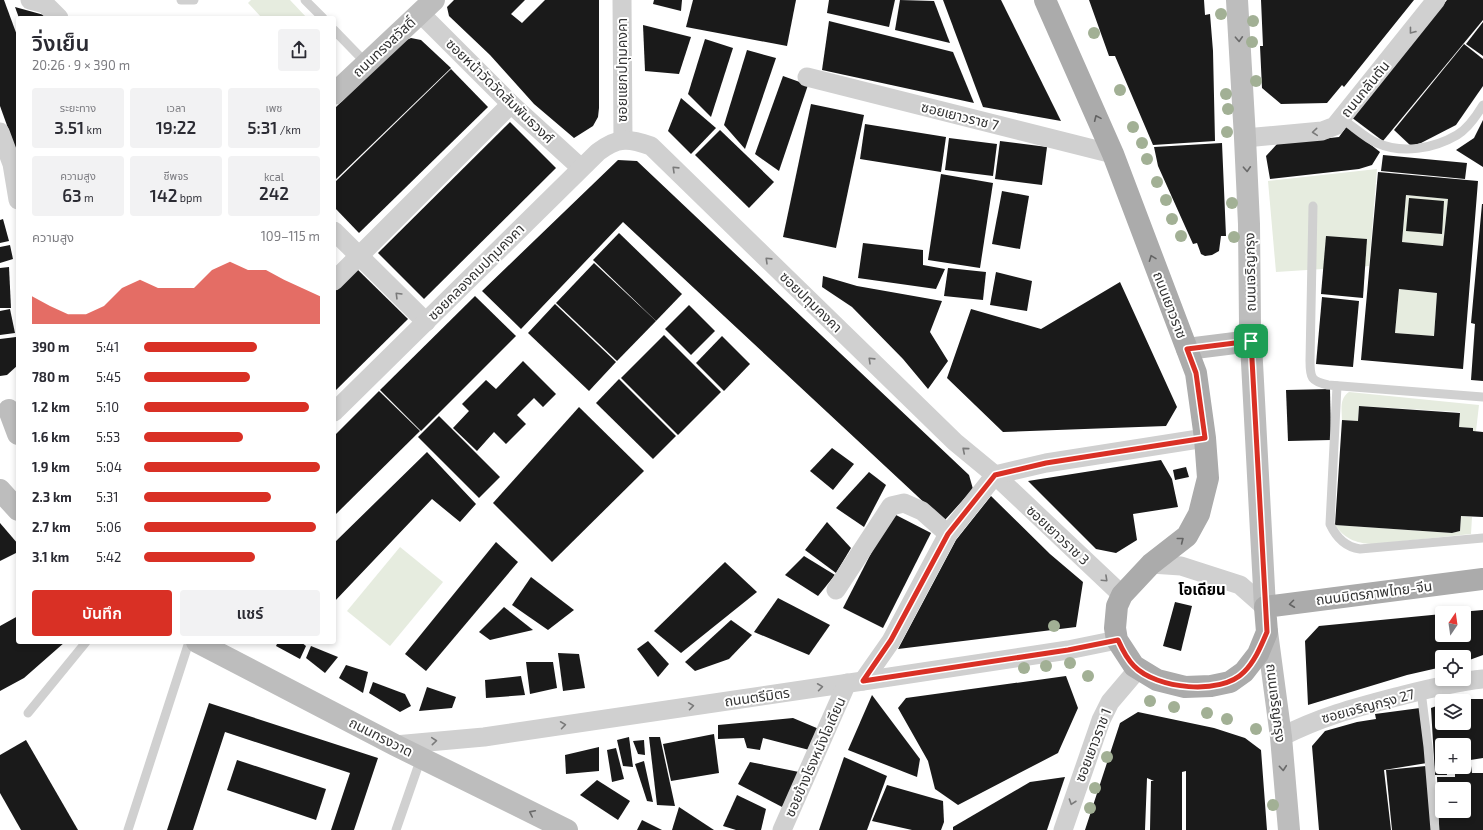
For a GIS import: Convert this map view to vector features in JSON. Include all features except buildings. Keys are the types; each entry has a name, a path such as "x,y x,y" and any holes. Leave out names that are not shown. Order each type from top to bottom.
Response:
{"main road":[{"name":"ถนนเยาวราช","path":"1045,0 1113,154 1196,373 1205,438 1208,478 1199,514 1187,536 1151,564 1122,595 1117,606 1115,628 1118,640 1134,666 1157,680 1185,687 1211,686 1230,682 1244,672 1253,660 1267,632"},
{"name":"ถนนเจริญกรุง","path":"1237,0 1246,138 1251,341 1265,607 1281,737 1289,830"},
{"name":"ถนนทรงสวัสดิ์","path":"336,92 427,7"},
{"path":"1187,349 1251,341"},
{"path":"9,410 16,429"},
{"path":"0,490 16,508"},
{"name":"ถนนมิตรภาพไทย-จีน","path":"1265,607 1483,579"},
{"name":"ถนนทรงวาด","path":"201,644 395,745 567,830"}],"street":[{"path":"30,0 45,4 57,16"},
{"name":"ซอยแยกปทุมคงคา","path":"622,0 622,140"},
{"name":"ถนนกลันตัน","path":"1246,138 1322,131 1335,126 1436,0"},
{"name":"ซอยหน้าวัดวัดสัมพันธวงศ์","path":"427,7 511,104 581,168"},
{"name":"ซอยเยาวราช 7","path":"807,77 1113,154"},
{"path":"336,279 511,104"},
{"path":"0,132 12,164 16,188"},
{"name":"ซอยคลองถมปทุมคงคา","path":"336,410 581,168 610,143 622,140"},
{"name":"ซอยปทุมคงคา","path":"622,140 637,141 651,146 955,442 995,475"},
{"path":"336,233 426,322"},
{"path":"995,475 1046,463 1205,438"},
{"name":"ซอยข้างโรงหนังโอเดียน","path":"782,830 855,682 891,640 948,534 995,475"},
{"name":"ซอยเยาวราช 3","path":"995,475 1122,595"},
{"path":"836,590 891,506 904,503 922,511 948,534"},
{"path":"1151,564 1181,566 1240,585 1265,607"},
{"name":"ถนนตรีมิตร","path":"395,745 484,737 1068,650 1118,640"},
{"name":"ซอยเยาวราช 1","path":"1063,830 1101,720 1110,702 1138,669"},
{"name":"ซอยเจริญกรุง 27","path":"1281,737 1307,724 1337,712 1421,691 1483,679"}],"lane":[{"path":"181,0 194,0"},
{"path":"305,0 321,16"},
{"path":"336,32 367,64"},
{"path":"1342,119 1375,142 1387,147 1410,149 1436,144 1458,135 1478,113 1483,105"},
{"path":"1313,206 1310,375 1314,381 1337,386 1483,397"},
{"path":"1337,386 1330,524 1340,539 1348,545 1360,549 1483,538"},
{"path":"28,713 84,644"},
{"path":"128,830 188,644"},
{"path":"1421,691 1428,747 1435,830"},
{"path":"396,830 421,758"}],"shaded area":[{"path":"251,0 290,0 305,16 260,16 248,3"},
{"path":"1377,169 1369,266 1276,272 1268,181"},
{"path":"1406,195 1448,199 1443,246 1402,242"},
{"path":"1399,289 1437,293 1434,336 1395,333"},
{"path":"1349,392 1479,405 1476,431 1473,431 1473,428 1459,427 1460,412 1359,406 1358,421 1342,420 1342,401"},
{"path":"1461,516 1472,517 1471,534 1375,544 1358,542 1348,538 1335,525 1452,533 1460,531"},
{"path":"400,547 443,582 390,646 347,611"}],"district":[{"name":"โอเดียน","path":"1202,590"}],"route":[{"path":"1251,341 1267,632 1258,654 1244,672 1230,682 1211,686 1185,687 1157,680 1134,666 1118,640 1068,650 863,681 891,640 948,534 983,488 995,475 1046,463 1205,438 1196,373 1187,349 1251,341"}]}
